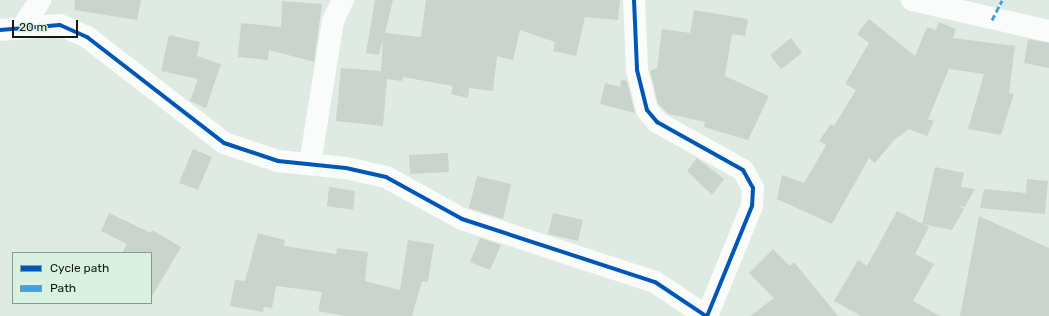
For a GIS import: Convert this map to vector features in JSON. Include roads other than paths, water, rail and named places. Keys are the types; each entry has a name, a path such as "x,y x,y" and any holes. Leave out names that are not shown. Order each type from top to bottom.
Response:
{"street":[{"path":"22,28 40,0"},
{"path":"310,164 334,21 343,0"},
{"path":"0,30 60,25 87,37 224,144 278,161 346,168 386,177 462,219 655,282 707,316 752,206 753,188 743,170 657,122 647,110 637,70 634,0"},
{"path":"912,0 1049,31"}]}
